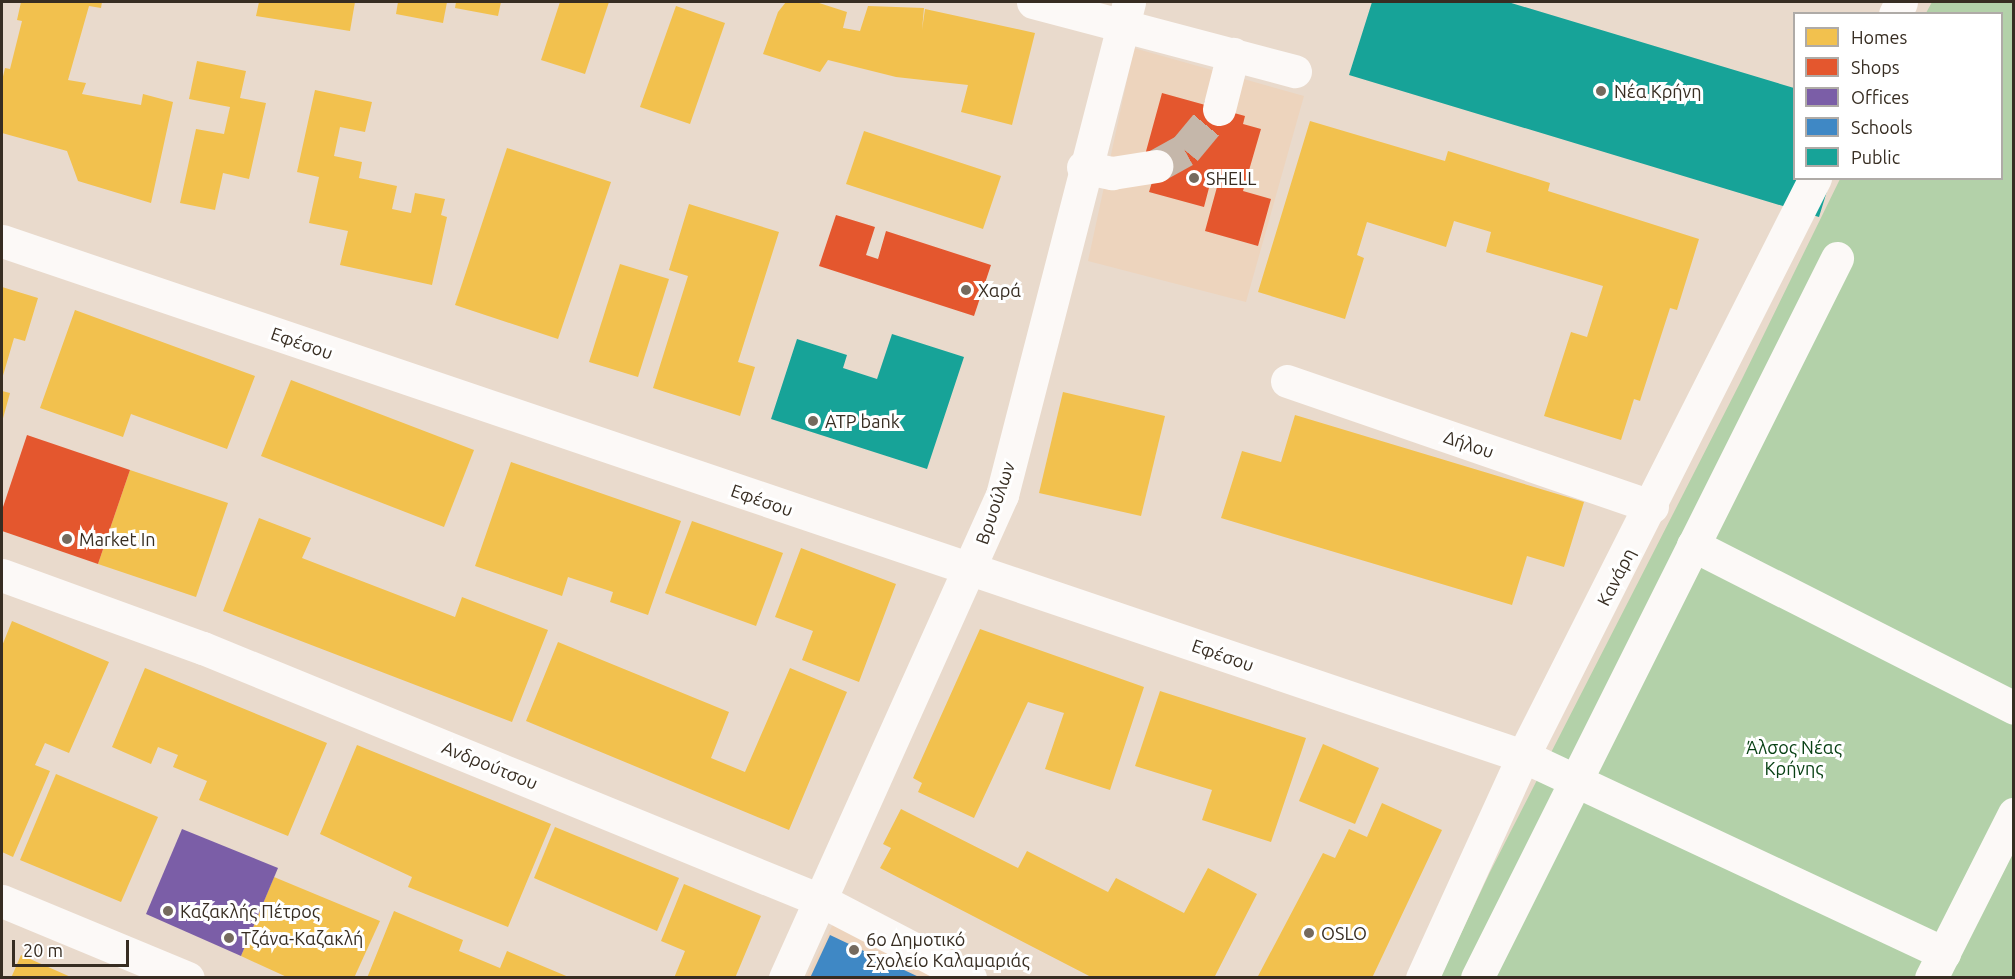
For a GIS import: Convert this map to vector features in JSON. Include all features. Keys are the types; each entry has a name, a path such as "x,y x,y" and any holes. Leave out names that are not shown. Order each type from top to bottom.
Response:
{"street":[{"path":"1033,2 1125,13 1233,54 1295,71"},
{"name":"Βρυούλων","path":"785,978 822,901 1002,495 1083,167 1125,13"},
{"path":"1219,109 1233,54"},
{"path":"1083,167 1113,173 1156,166"},
{"name":"Κανάρη","path":"1422,978 1523,756 1652,507 1814,180"},
{"name":"Εφέσου","path":"2,241 970,571 1523,756 1937,965"},
{"path":"1477,978 1838,258"},
{"name":"Δήλου","path":"1287,381 1652,507"},
{"path":"1693,545 2013,708"},
{"name":"Ανδρούτσου","path":"3,578 203,648 822,901 969,978"},
{"path":"1937,965 2013,814"},
{"path":"2,901 188,978"}],"shaded area":[{"name":"SHELL","path":"1134,48 1304,96 1246,302 1088,261"},
{"name":"6ο Δημοτικό Σχολείο Καλαμαριάς","path":"834,922 943,978 806,978"}],"green space":[{"name":"Άλσος Νέας Κρήνης","path":"1932,2 2013,2 2013,977 1440,978 1490,872 1742,379 1840,180 2003,180 2003,12 1927,12"}],"building: Homes":[{"path":"21,2 102,2 101,8 89,6 68,80 86,83 82,94 141,105 143,94 173,102 151,203 78,181 67,151 2,133 2,81 5,68 10,69 22,21 17,20"},
{"path":"259,2 355,2 350,31 256,16"},
{"path":"398,2 447,2 443,23 396,14"},
{"path":"456,2 501,2 498,16 455,8"},
{"path":"560,2 609,2 585,74 541,60"},
{"path":"786,2 816,2 847,12 843,28 860,31 868,6 924,8 922,30 925,9 1035,33 1012,125 961,112 968,85 896,77 828,60 820,72 763,54 778,12"},
{"path":"676,6 725,23 690,124 640,107"},
{"path":"197,61 246,71 240,98 266,103 249,179 223,173 215,210 180,203 196,129 224,134 230,107 189,99"},
{"path":"315,90 372,102 365,132 340,127 334,156 362,162 359,178 397,186 392,209 411,213 415,193 445,199 441,215 447,217 432,285 340,265 348,231 309,223 319,177 297,172"},
{"path":"1310,121 1445,161 1448,151 1550,183 1548,191 1699,239 1677,310 1670,308 1640,401 1634,399 1621,440 1544,416 1571,332 1587,337 1603,286 1486,252 1491,232 1454,221 1446,247 1367,222 1357,255 1364,258 1345,319 1258,292"},
{"path":"864,131 1001,176 983,229 846,184"},
{"path":"507,148 611,182 558,339 455,305"},
{"path":"689,204 779,232 738,362 755,367 740,416 653,388 688,276 669,270"},
{"path":"620,264 669,279 638,377 589,362"},
{"path":"2,287 38,298 25,341 14,338 2,379"},
{"path":"75,310 255,376 227,449 131,414 123,437 40,408"},
{"path":"291,380 474,450 444,527 261,456"},
{"path":"2,391 10,393 2,422"},
{"path":"1063,392 1165,416 1141,516 1039,493"},
{"path":"1295,415 1584,502 1564,567 1527,556 1512,605 1221,518 1242,451 1281,462"},
{"path":"511,462 681,521 648,615 610,602 613,592 568,577 562,596 475,566"},
{"path":"130,470 228,503 196,597 98,564"},
{"path":"259,518 311,538 302,558 455,617 462,597 548,630 512,722 223,611"},
{"path":"692,521 783,553 756,626 665,593"},
{"path":"801,548 896,584 859,682 802,660 813,631 775,617"},
{"path":"12,621 109,662 69,753 45,743 35,765 50,771 13,857 2,852 2,646"},
{"path":"980,629 1144,687 1110,790 1045,769 1064,713 1028,702 974,818 918,792 922,783 913,778"},
{"path":"558,642 729,712 711,758 745,772 790,668 847,692 789,830 526,721"},
{"path":"145,668 327,743 288,836 199,800 207,781 173,767 178,755 158,747 151,764 112,747"},
{"path":"1160,691 1306,738 1271,842 1202,820 1212,790 1135,766"},
{"path":"1323,744 1379,768 1355,824 1299,801"},
{"path":"357,745 551,824 508,927 408,887 412,877 320,834"},
{"path":"56,774 158,817 121,902 20,860"},
{"path":"1382,803 1442,830 1372,978 1257,978 1323,853 1335,858 1349,829 1367,837"},
{"path":"901,809 1018,868 1027,851 1108,892 1116,878 1184,913 1208,868 1257,894 1214,978 1093,978 880,868 891,848 883,844"},
{"path":"555,827 679,878 657,931 534,878"},
{"path":"274,877 380,921 354,978 289,978 241,956"},
{"path":"684,884 761,916 735,978 674,978 685,951 661,941"},
{"path":"394,911 463,940 459,951 500,968 507,951 571,978 367,978"},
{"path":"21,955 73,978 11,978"}],"building: Shops":[{"path":"1162,93 1245,116 1243,124 1261,129 1243,191 1271,199 1258,246 1205,231 1217,187 1210,184 1204,207 1149,192 1159,159 1145,155"},
{"path":"836,215 875,227 866,255 878,259 886,231 991,265 974,316 819,266"},
{"path":"27,435 130,470 98,564 2,531 2,510"}],"building: Offices":[{"path":"182,829 278,868 241,956 146,914"}],"building: Schools":[{"name":"6ο Δημοτικό Σχολείο Καλαμαριάς","path":"830,935 921,978 810,978"}],"building: Public":[{"path":"1372,2 1508,2 1793,88 1793,180 1830,180 1819,217 1349,75"},
{"path":"892,334 964,357 927,469 771,419 797,339 847,355 843,368 877,379"}],"tunnel":[{"path":"1156,166 1185,150 1219,109"}],"place":[{"name":"Νέα Κρήνη","path":"1601,91"},
{"name":"SHELL","path":"1194,178"},
{"name":"Χαρά","path":"966,290"},
{"name":"ATP bank","path":"813,421"},
{"name":"Market In","path":"67,539"},
{"name":"Καζακλής Πέτρος","path":"168,911"},
{"name":"OSLO","path":"1309,933"},
{"name":"Τζάνα-Καζακλή","path":"229,938"},
{"name":"6ο Δημοτικό Σχολείο Καλαμαριάς","path":"854,950"}]}
